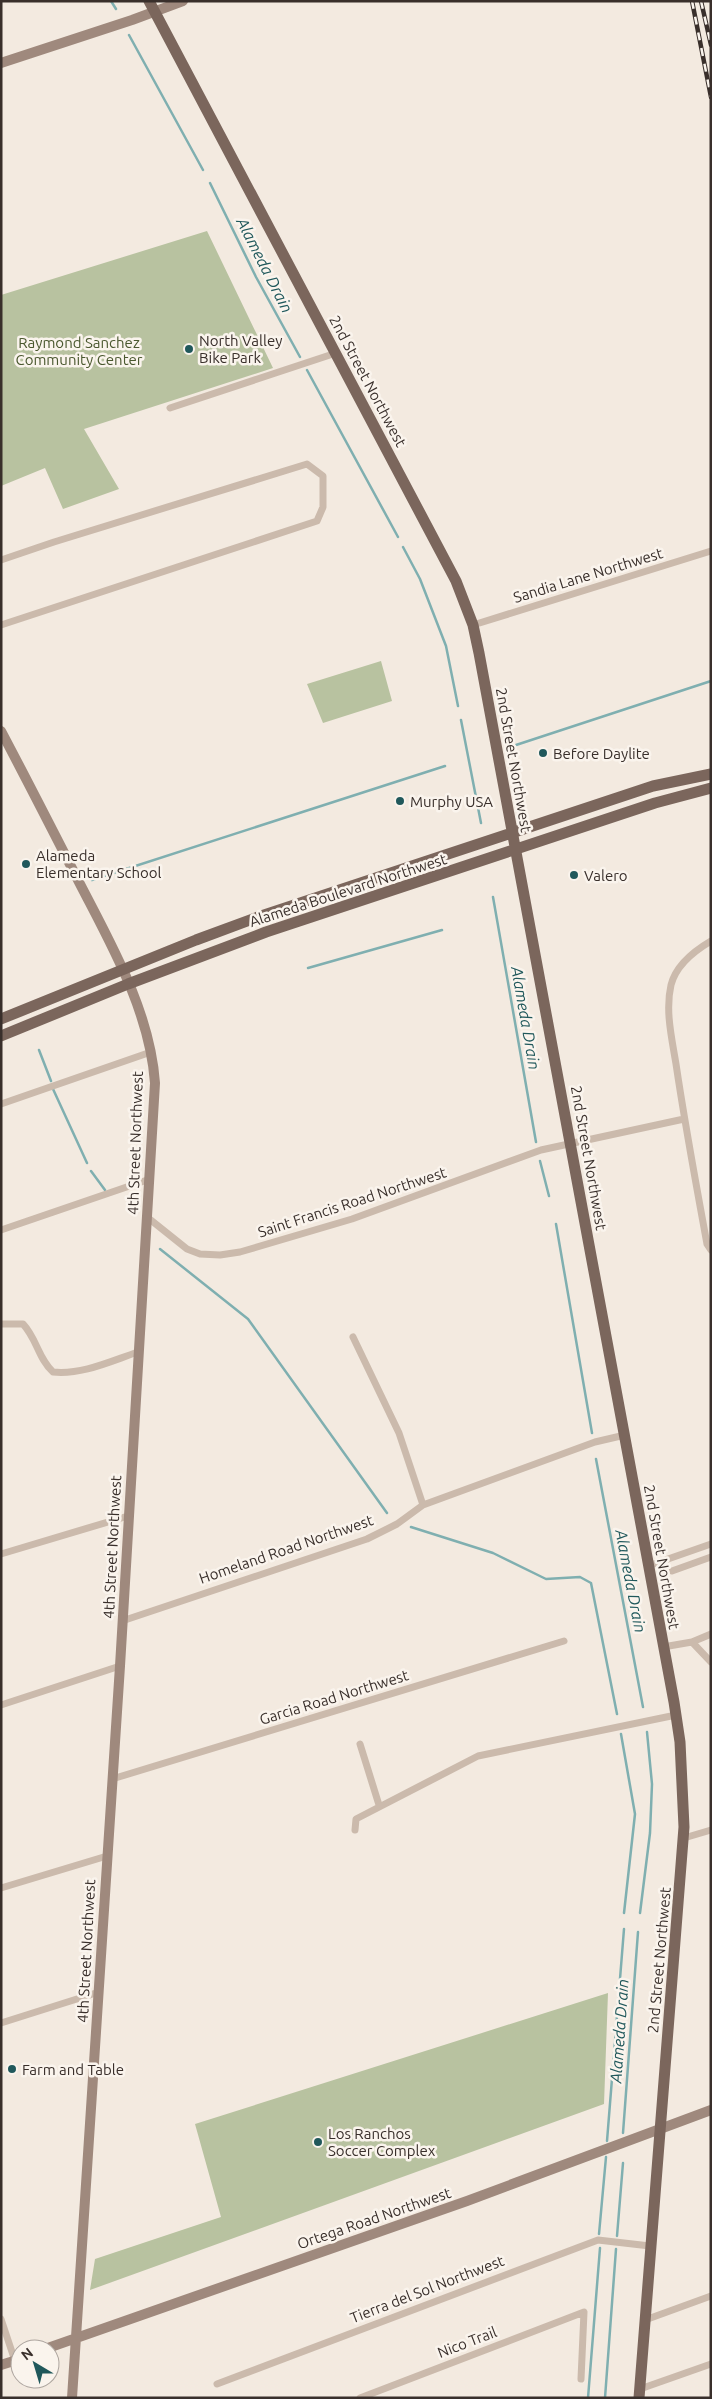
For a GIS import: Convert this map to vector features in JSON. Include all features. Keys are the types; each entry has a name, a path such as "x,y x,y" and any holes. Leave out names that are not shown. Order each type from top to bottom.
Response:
{"main road":[{"path":"1,63 132,20 152,6 183,1"},
{"name":"2nd Street Northwest","path":"152,6 452,573 473,625 572,1143 680,1742 684,1838 659,2129 640,2393"},
{"name":"4th Street Northwest","path":"1,731 122,969 151,1052 155,1082 120,1666 72,2398"},
{"name":"Alameda Boulevard Northwest","path":"1,1019 122,969 258,917 653,786 711,774"},
{"name":"Alameda Boulevard Northwest","path":"1,1036 128,984 266,932 655,803 711,788"},
{"name":"Ortega Road Northwest","path":"60,2343 467,2201 711,2110"}],"street":[{"path":"170,408 336,353"},
{"path":"1,560 307,464 323,476 324,507 317,522 1,626"},
{"name":"Sandia Lane Northwest","path":"473,625 711,551"},
{"path":"711,942 696,950 681,966 672,984 668,1004 684,1119 707,1244 711,1250"},
{"path":"1,1104 151,1052"},
{"name":"Saint Francis Road Northwest","path":"147,1218 187,1249 200,1254 220,1256 240,1252 352,1218 540,1150 684,1119"},
{"path":"1,1230 150,1179"},
{"path":"1,1324 23,1324 32,1334 41,1358 53,1372 65,1373 92,1368 138,1352"},
{"path":"353,1337 400,1433 423,1505"},
{"name":"Homeland Road Northwest","path":"122,1621 367,1539 397,1524 423,1505 595,1442 625,1435"},
{"path":"1,1554 128,1516"},
{"path":"648,1566 711,1544"},
{"path":"672,1571 711,1557"},
{"path":"663,1647 692,1642 711,1634"},
{"name":"Garcia Road Northwest","path":"112,1779 564,1641"},
{"path":"692,1642 711,1662"},
{"path":"1,1705 120,1666"},
{"path":"355,1830 356,1819 478,1756 676,1715"},
{"path":"360,1744 379,1806"},
{"path":"684,1838 711,1830"},
{"path":"1,1888 107,1856"},
{"path":"1,2023 99,1992"},
{"name":"Tierra del Sol Northwest","path":"217,2384 598,2240 650,2246"},
{"path":"645,2320 711,2296"},
{"name":"Nico Trail","path":"360,2398 584,2312 581,2379"},
{"path":"1,2319 10,2342"},
{"path":"640,2393 711,2364"}],"green space":[{"name":"Raymond Sanchez Community Center","path":"207,231 273,368 84,429 119,489 63,509 45,468 1,486 1,295"},
{"path":"381,661 392,701 323,723 307,684"},
{"path":"608,1993 604,2104 90,2290 95,2259 221,2217 195,2124"}],"waterway":[{"name":"Alameda Drain","path":"111,1 116,9"},
{"name":"Alameda Drain","path":"129,35 203,170"},
{"name":"Alameda Drain","path":"210,183 256,277 300,357"},
{"name":"Alameda Drain","path":"307,370 398,537"},
{"name":"Alameda Drain","path":"403,547 420,579 446,646 458,706"},
{"path":"516,745 711,681"},
{"name":"Alameda Drain","path":"461,720 481,823"},
{"path":"92,880 445,766"},
{"name":"Alameda Drain","path":"493,897 536,1142"},
{"path":"308,968 442,930"},
{"path":"39,1050 51,1081"},
{"path":"53,1089 87,1163"},
{"path":"540,1161 549,1196"},
{"path":"91,1171 105,1190"},
{"name":"Alameda Drain","path":"556,1224 592,1433"},
{"path":"160,1249 248,1319 387,1513"},
{"name":"Alameda Drain","path":"596,1459 643,1707"},
{"path":"411,1527 493,1553 546,1579 580,1577 591,1583 617,1714"},
{"name":"Alameda Drain","path":"640,1913 650,1833 652,1784 647,1732"},
{"path":"621,1734 635,1814 624,1913"},
{"path":"607,2141 624,1929"},
{"name":"Alameda Drain","path":"623,2133 638,1932"},
{"path":"599,2234 606,2157"},
{"name":"Alameda Drain","path":"617,2236 623,2163"},
{"path":"588,2398 600,2248"},
{"name":"Alameda Drain","path":"605,2398 616,2249"}],"railway":[{"path":"692,1 711,97"},
{"path":"701,1 711,45"}],"place":[{"name":"North Valley Bike Park","path":"189,349"},
{"name":"Before Daylite","path":"543,753"},
{"name":"Murphy USA","path":"400,801"},
{"name":"Alameda Elementary School","path":"26,864"},
{"name":"Valero","path":"574,875"},
{"name":"Farm and Table","path":"12,2069"},
{"name":"Los Ranchos Soccer Complex","path":"318,2142"}]}
